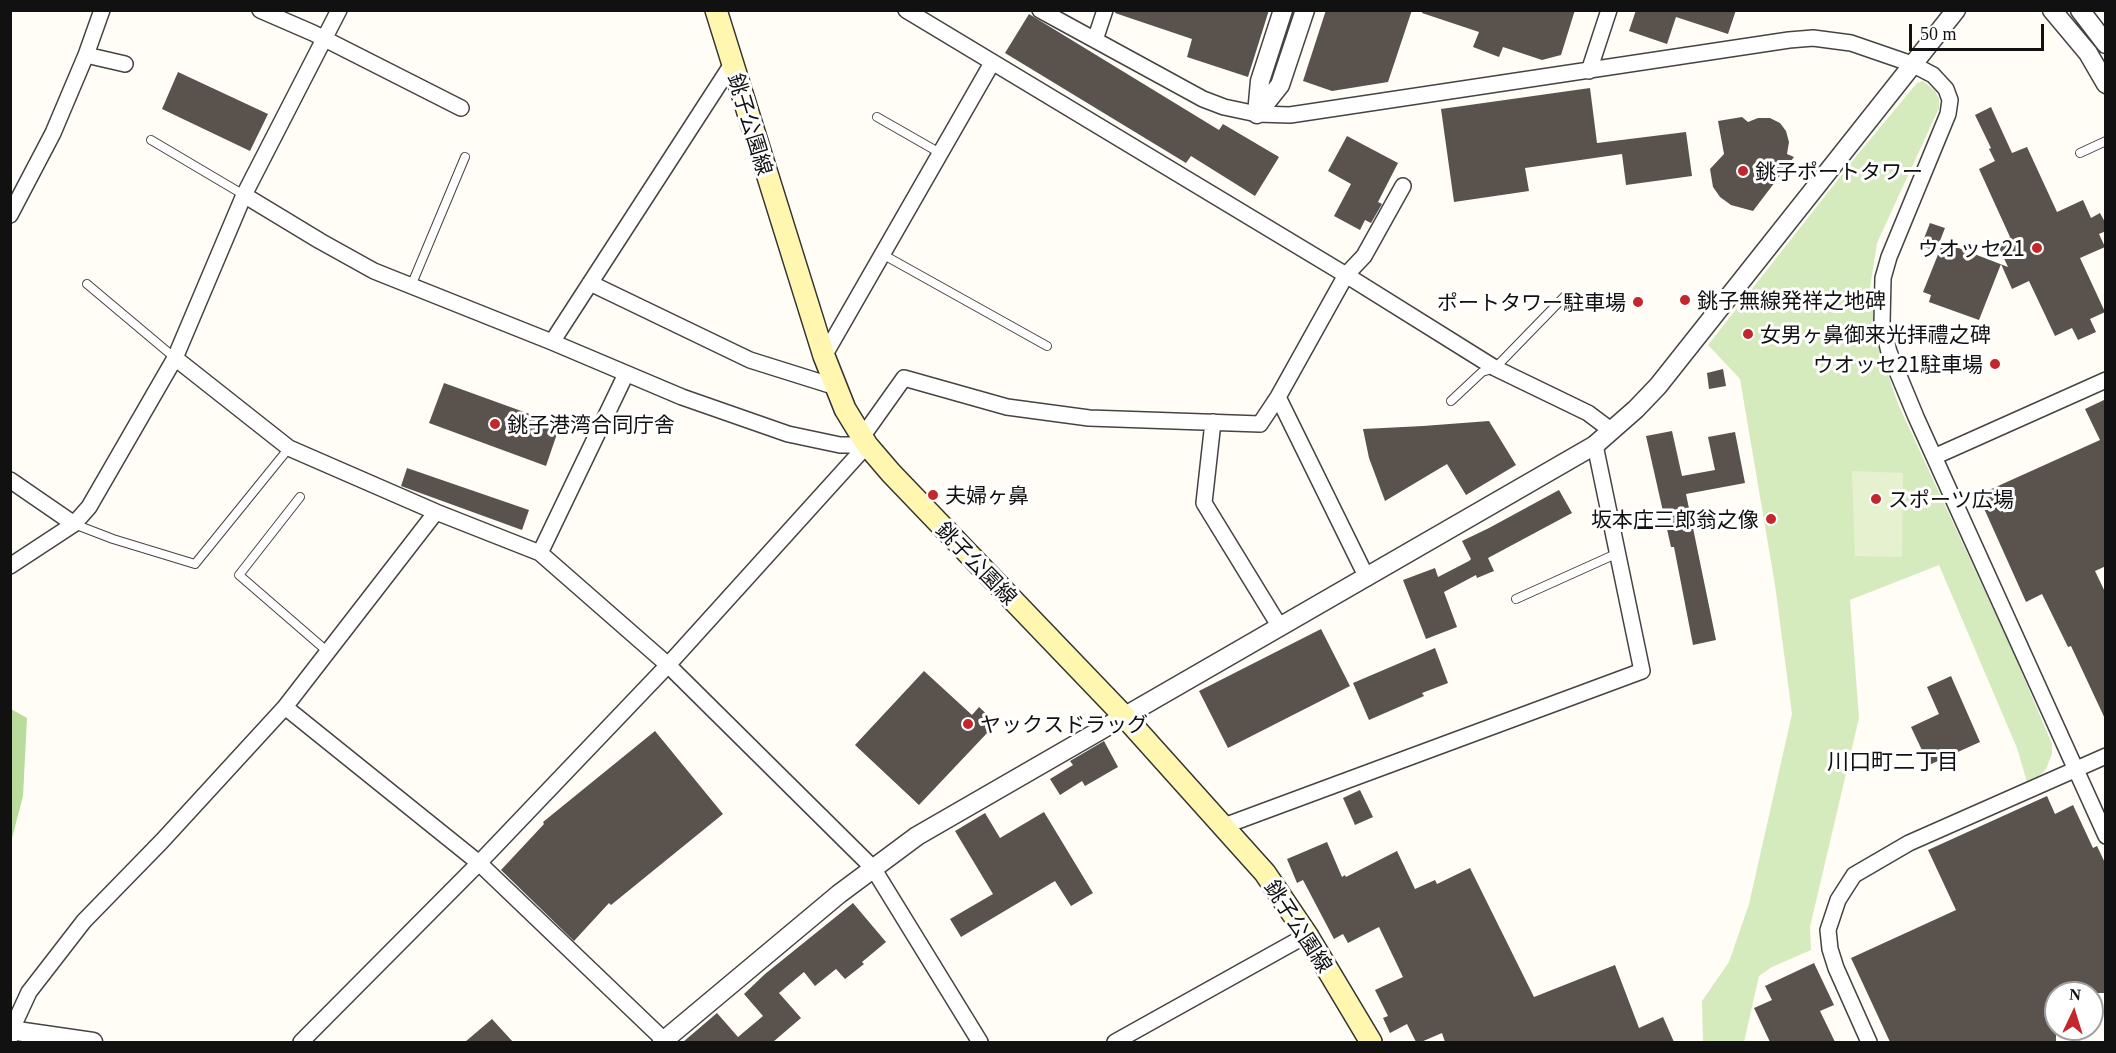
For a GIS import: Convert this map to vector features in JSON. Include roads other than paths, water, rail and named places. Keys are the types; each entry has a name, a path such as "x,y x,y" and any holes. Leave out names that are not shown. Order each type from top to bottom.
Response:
{"main road":[{"name":"銚子公園線","path":"716,10 824,356 845,409 865,441 907,490 1125,717 1265,873 1307,935 1371,1042"}],"street":[{"path":"10,215 52,133 86,55 102,10"},
{"path":"260,10 324,39 461,108"},
{"path":"10,566 74,524 89,507 175,358 244,195 339,10"},
{"path":"906,10 1346,274 1495,368 1588,413 1612,431"},
{"path":"1040,10 1203,99 1224,107 1257,114 1290,115 1813,38 1851,43 1912,64 1933,75 1946,89 1950,100 1949,107 1943,129 1889,257 1883,278 1882,323 1889,352 2106,836"},
{"path":"1095,40 1106,10"},
{"path":"1257,114 1260,81 1283,10"},
{"path":"1257,114 1280,85 1305,10"},
{"path":"1589,71 1609,10"},
{"path":"285,707 479,863 664,1042 839,894 917,836 1595,445 1658,386 1956,10"},
{"path":"2052,10 2088,53 2106,84"},
{"path":"2079,10 2106,44"},
{"path":"86,55 124,64"},
{"path":"824,356 992,63"},
{"path":"552,342 732,64"},
{"path":"301,1042 479,863 668,665 865,441 904,378 1007,407 1089,418 1260,424 1278,397 1346,274 1364,256 1403,186"},
{"path":"244,195 374,271 682,397 788,434 840,445 865,441"},
{"path":"590,283 750,360 836,387"},
{"path":"175,358 290,448 436,512 540,553 668,665 873,868 980,1042"},
{"path":"540,553 626,374"},
{"path":"1936,456 2106,380"},
{"path":"1278,397 1367,578"},
{"path":"1212,422 1204,503 1280,627"},
{"path":"1224,826 1642,671 1595,445"},
{"path":"10,480 74,524"},
{"path":"10,1038 11,1030 29,992 84,921 162,841 285,707 436,512"},
{"path":"1869,1042 1836,968 1830,949 1828,930 1838,900 1854,875 1909,843 2106,756"},
{"path":"1124,1040 1307,935"},
{"path":"11,1030 93,1042"}],"lane":[{"path":"877,117 940,153"},
{"path":"151,140 244,195"},
{"path":"2080,153 2106,141"},
{"path":"411,286 465,157"},
{"path":"882,254 1047,346"},
{"path":"87,284 175,358"},
{"path":"1451,400 1482,372 1495,368 1565,296"},
{"path":"74,524 113,539 195,564 290,448"},
{"path":"300,497 239,575 328,652"},
{"path":"1516,599 1618,554"}],"place":[{"name":"銚子ポートタワー","path":"1743,171"},
{"name":"ウオッセ21","path":"2037,248"},
{"name":"銚子無線発祥之地碑","path":"1685,300"},
{"name":"ポートタワー駐車場","path":"1638,302"},
{"name":"女男ヶ鼻御来光拝禮之碑","path":"1748,334"},
{"name":"ウオッセ21駐車場","path":"1995,364"},
{"name":"銚子港湾合同庁舎","path":"495,424"},
{"name":"夫婦ヶ鼻","path":"933,495"},
{"name":"スポーツ広場","path":"1876,499"},
{"name":"坂本庄三郎翁之像","path":"1771,519"},
{"name":"ヤックスドラッグ","path":"968,724"}],"district":[{"name":"川口町二丁目","path":"1893,761"}]}
